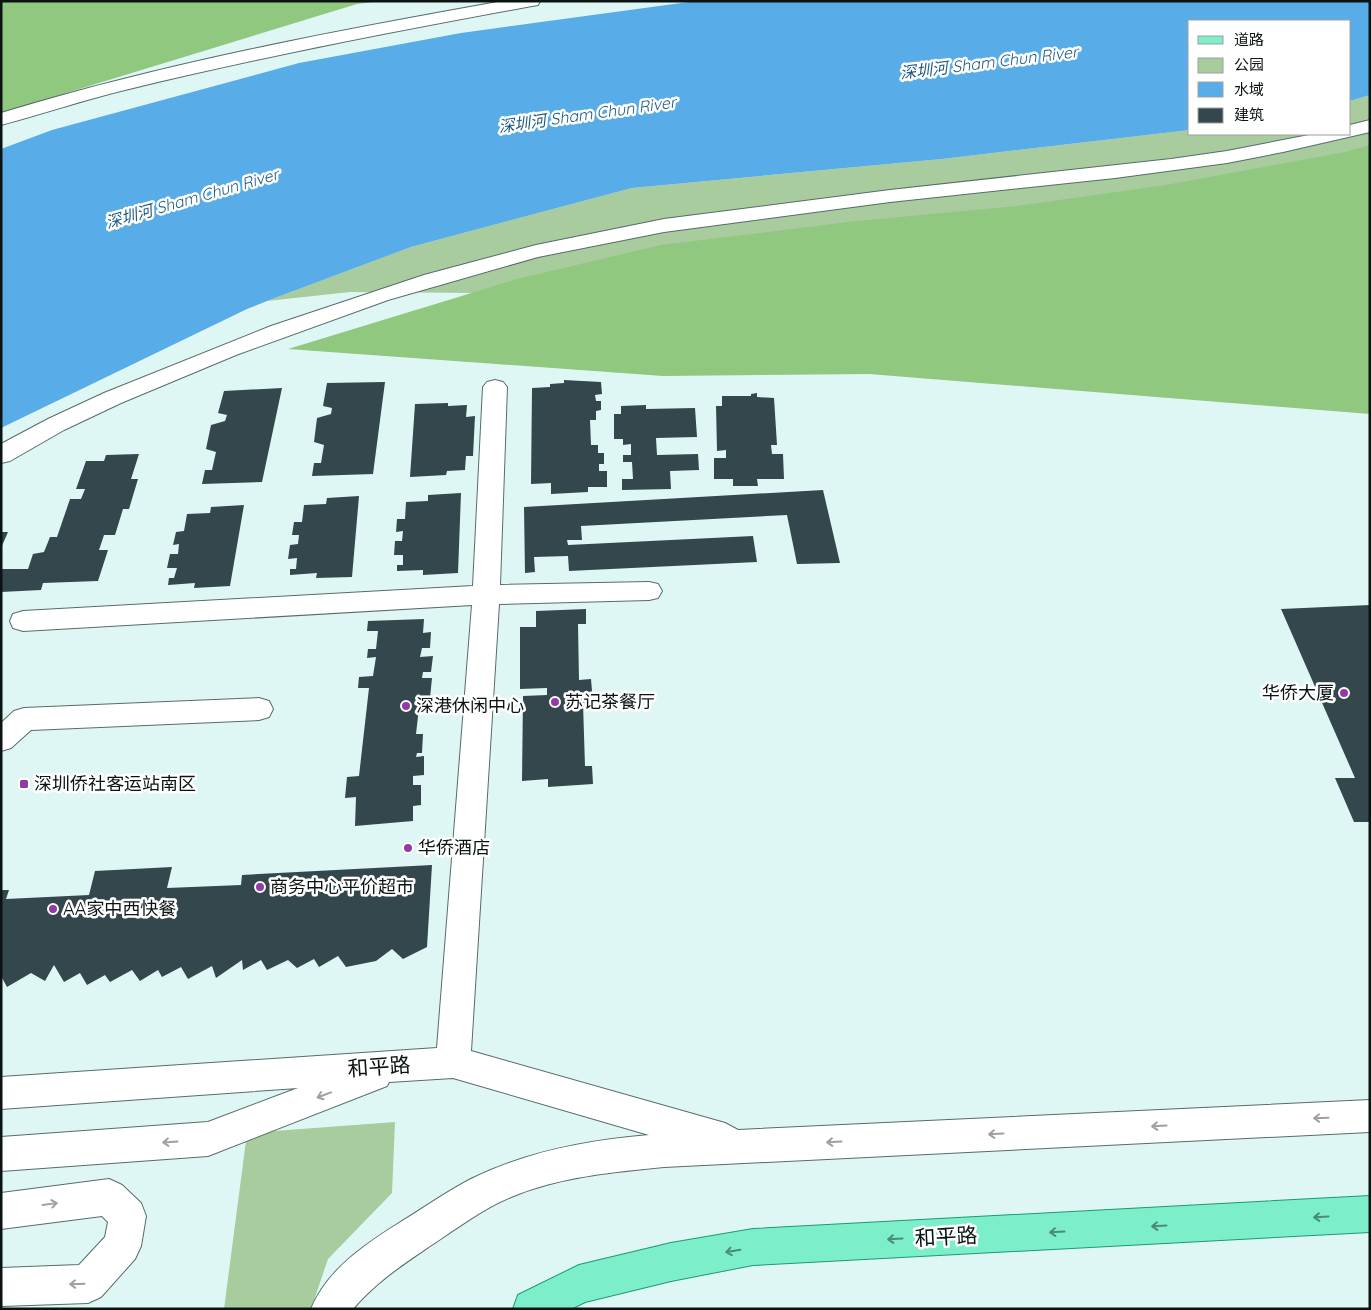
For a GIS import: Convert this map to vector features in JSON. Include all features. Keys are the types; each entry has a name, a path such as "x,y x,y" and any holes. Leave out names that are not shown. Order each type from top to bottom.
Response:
{"main road":[{"name":"和平路","path":"532,1309 579,1284 671,1262 753,1247 1370,1214"}],"street":[{"path":"1,119 103,90 193,69 532,1"},
{"path":"1351,131 1370,126"},
{"path":"1,455 138,385 258,338 360,302 462,270 547,248 644,229 894,196 1053,180 1199,160 1334,135"},
{"path":"453,1062 486,595 495,387"},
{"path":"23,621 486,595 649,591"},
{"path":"1,740 24,719 259,709"},
{"name":"和平路","path":"1,1092 453,1062 746,1146"},
{"path":"1,1154 208,1139 402,1065"},
{"path":"330,1309 358,1276 391,1249 477,1195 518,1176 562,1164 612,1155 746,1146 1370,1116"},
{"path":"1,1211 109,1196 128,1216 122,1246 88,1284 1,1287"}],"green space":[{"path":"1,1 381,1 357,4 1,113"},
{"path":"1370,95 1370,352 741,295 350,292 267,301 411,247 632,188 942,159 1188,130 1188,135 1351,135 1351,101"},
{"path":"1370,145 1370,414 869,374 663,376 288,349 517,279 661,245 857,221 1017,206 1166,185 1345,152"},
{"path":"395,1122 392,1193 328,1259 311,1309 224,1309 247,1133"}],"water":[{"name":"深圳河 Sham Chun River","path":"696,1 1370,1 1370,95 1351,101 1351,20 1188,20 1188,130 942,159 632,188 411,247 267,301 1,428 1,149 52,130 299,63 461,33"}],"building":[{"path":"564,380 601,382 602,394 595,395 596,401 601,401 601,410 596,411 596,420 590,420 591,445 598,445 598,453 604,453 604,464 599,464 599,471 607,471 607,487 588,487 588,492 551,494 551,483 531,484 532,388 550,387 550,384 564,383"},
{"path":"385,382 373,474 312,476 314,463 321,463 324,445 314,442 317,418 331,414 332,408 323,406 327,383"},
{"path":"282,388 262,482 202,484 205,470 212,470 216,452 206,449 211,425 225,421 227,415 218,413 224,391"},
{"path":"757,393 757,397 774,398 777,445 771,445 772,454 783,454 784,479 757,479 758,486 733,486 733,479 714,479 714,458 726,458 726,450 717,451 716,406 722,406 722,396 751,396 751,394"},
{"path":"448,403 448,406 467,405 466,417 475,416 473,456 466,456 465,470 447,471 446,475 410,477 415,404"},
{"path":"646,405 646,409 695,408 697,437 656,438 657,455 698,454 699,470 670,471 671,489 622,490 622,479 633,479 632,462 623,462 623,455 631,455 631,444 623,445 623,439 614,439 614,414 621,414 621,406"},
{"path":"139,454 131,479 138,479 129,509 123,509 115,535 104,535 99,550 108,550 98,581 43,583 41,590 1,592 1,569 28,569 33,554 44,552 50,537 57,537 70,499 81,499 85,489 76,489 86,461 104,461 106,455"},
{"path":"823,490 840,563 797,564 787,515 581,526 582,540 567,540 568,545 753,536 757,562 569,571 568,556 534,557 535,572 525,573 524,507"},
{"path":"461,493 458,573 423,575 423,570 397,571 397,565 403,565 403,555 394,555 395,541 402,541 403,531 396,532 397,519 405,519 406,502 428,501 428,495"},
{"path":"359,496 352,577 316,578 317,573 290,575 290,569 296,569 297,558 288,559 290,545 298,544 299,535 292,535 294,522 302,522 304,505 326,504 327,498"},
{"path":"244,505 230,586 194,588 195,583 168,585 169,578 174,578 177,568 167,568 170,554 178,554 179,544 173,545 176,532 184,531 187,514 210,513 211,507"},
{"path":"1,532 8,532 1,548"},
{"name":"华侨大厦","path":"1370,605 1370,822 1354,822 1335,778 1355,778 1281,609"},
{"path":"586,609 586,624 578,624 579,680 591,679 593,703 583,703 585,766 592,766 593,784 548,787 548,779 522,781 523,696 547,695 547,688 520,689 520,627 536,627 536,611"},
{"path":"424,619 423,633 431,632 430,648 422,648 420,657 433,656 431,672 423,672 422,678 432,678 430,698 420,699 416,734 423,734 422,753 417,753 416,757 424,756 424,775 413,776 413,785 421,785 421,805 413,806 413,821 355,826 356,797 345,798 347,777 359,776 369,688 358,688 359,677 373,676 376,657 367,658 368,649 376,649 378,631 367,631 368,621"},
{"path":"432,865 427,947 403,959 392,949 376,961 346,967 338,956 319,967 314,959 297,968 288,960 267,970 261,960 243,970 242,960 216,978 212,966 188,979 181,967 162,977 158,970 140,981 132,970 110,982 105,975 87,985 80,973 64,982 54,965 45,981 31,973 7,987 1,976 1,890 9,890 6,899 89,895 95,871 172,867 167,888 241,885 242,875"}],"place":[{"name":"华侨大厦","path":"1344,693"},
{"name":"苏记茶餐厅","path":"555,702"},
{"name":"深港休闲中心","path":"406,706"},
{"name":"深圳侨社客运站南区","path":"24,784"},
{"name":"华侨酒店","path":"408,848"},
{"name":"商务中心平价超市","path":"260,887"},
{"name":"AA家中西快餐","path":"53,909"}]}
